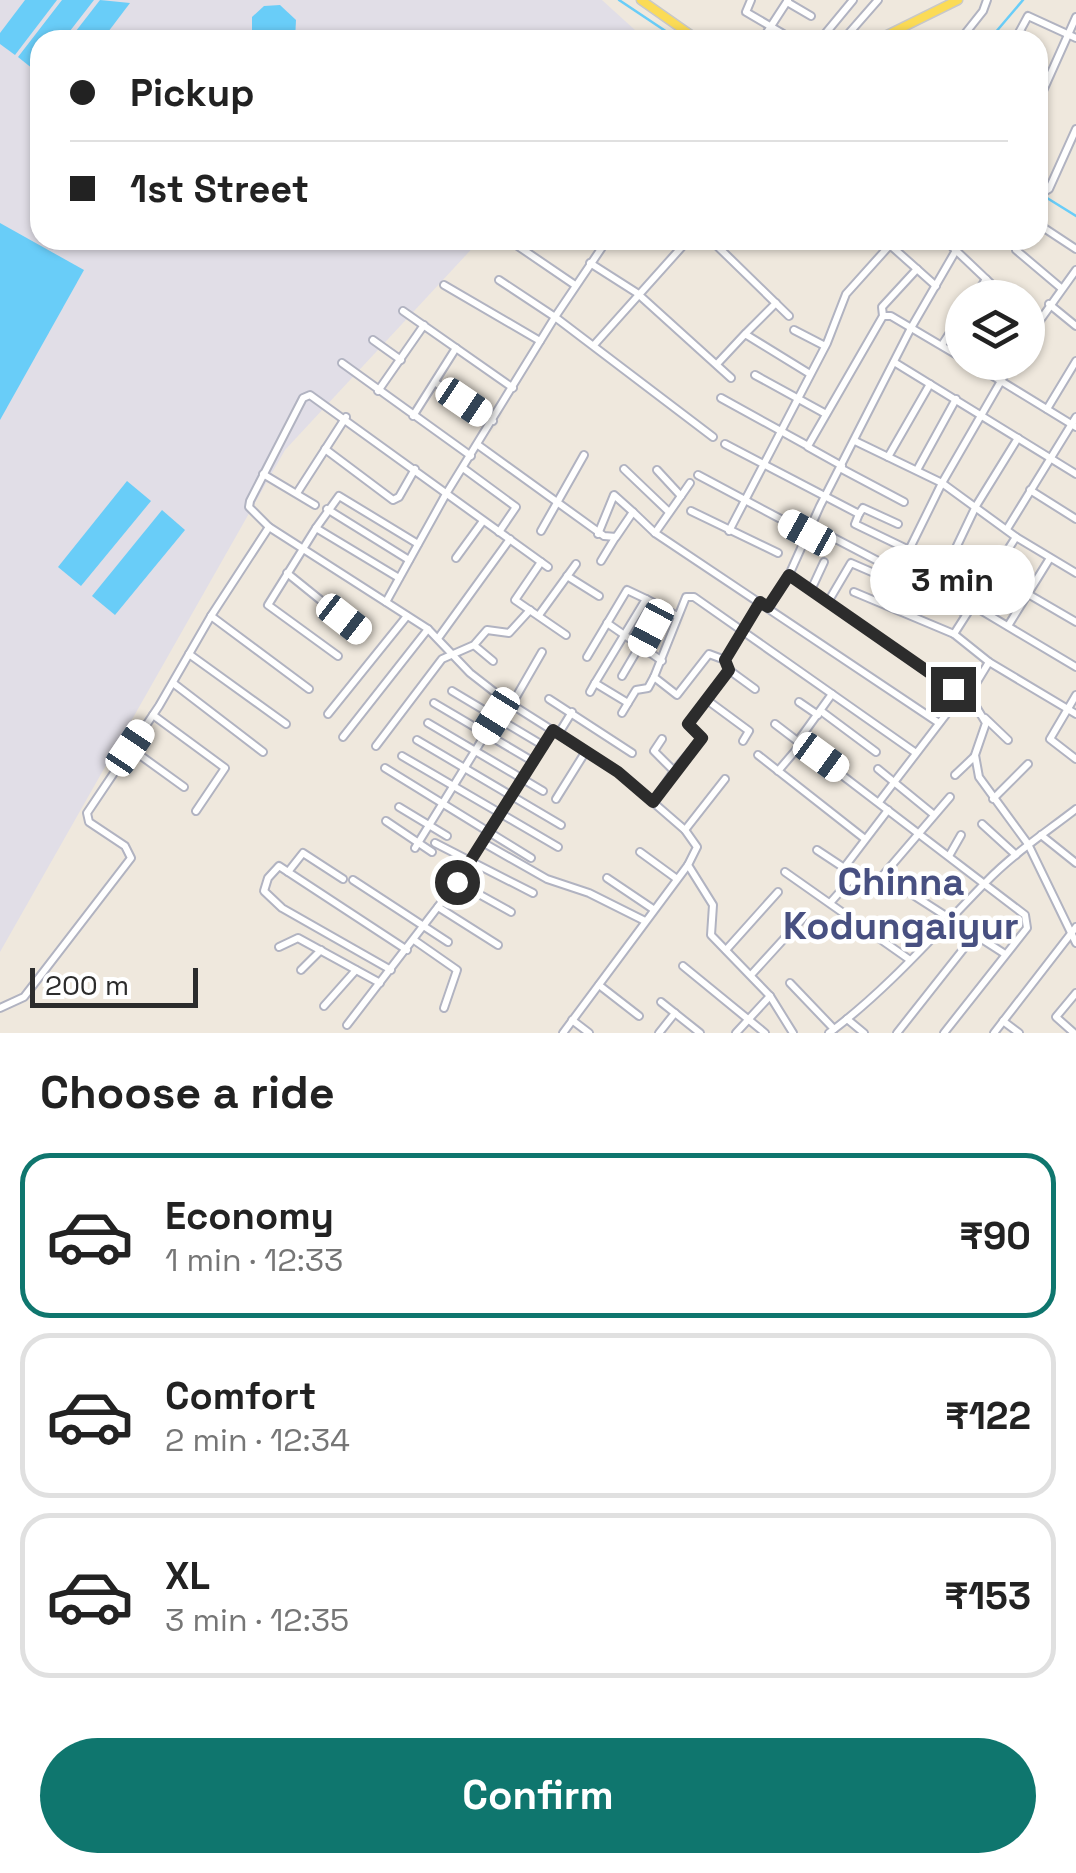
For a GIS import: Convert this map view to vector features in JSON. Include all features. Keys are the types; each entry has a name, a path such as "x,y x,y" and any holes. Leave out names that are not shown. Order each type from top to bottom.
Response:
{"main road":[{"path":"641,0 684,30"},
{"path":"895,30 942,3 958,0"}],"street":[{"path":"751,0 746,12 777,30"},
{"path":"828,30 853,0"},
{"path":"852,30 878,0"},
{"path":"968,30 987,0"},
{"path":"768,30 787,1 811,16"},
{"path":"1020,30 1028,16 1072,36"},
{"path":"1048,83 1072,36 1076,17"},
{"path":"1048,190 1076,129"},
{"path":"1048,231 1076,249"},
{"path":"523,250 574,286"},
{"path":"386,602 446,494 599,250"},
{"path":"594,345 678,250"},
{"path":"721,250 789,316"},
{"path":"729,531 825,346 848,291 881,250"},
{"path":"895,250 936,286"},
{"path":"1016,250 1061,288"},
{"path":"768,607 789,575 894,362 956,251 986,280"},
{"path":"590,263 637,293 731,378"},
{"path":"807,446 883,316 882,307 918,269"},
{"path":"1045,310 1074,276"},
{"path":"499,280 594,345 713,437"},
{"path":"444,285 540,342"},
{"path":"716,364 776,303"},
{"path":"1049,304 1076,326"},
{"path":"403,311 513,388"},
{"path":"883,316 890,316 945,347"},
{"path":"378,391 424,326"},
{"path":"794,330 825,346"},
{"path":"745,334 810,374"},
{"path":"373,340 401,360"},
{"path":"942,345 945,340"},
{"path":"413,416 456,348"},
{"path":"1047,409 1076,360"},
{"path":"894,362 1076,474"},
{"path":"342,363 471,456"},
{"path":"755,375 826,414"},
{"path":"909,550 1001,380 1074,423 1007,529"},
{"path":"436,383 493,421"},
{"path":"888,457 930,384"},
{"path":"564,1033 688,865 697,846 686,830 586,750 509,702 428,628 269,527 248,505 305,396 314,396 346,417 544,565 514,600 566,635"},
{"path":"721,398 904,502"},
{"path":"916,470 956,399"},
{"path":"297,493 346,417"},
{"path":"955,550 976,506 1018,438"},
{"path":"855,441 942,483 1016,537 1076,573"},
{"path":"725,444 859,514"},
{"path":"478,445 598,534 616,536"},
{"path":"326,449 393,500 399,497 415,468"},
{"path":"542,531 584,455"},
{"path":"463,468 516,507 498,532"},
{"path":"624,469 669,512"},
{"path":"656,470 681,496"},
{"path":"263,474 315,505"},
{"path":"698,475 895,570 898,574 894,582"},
{"path":"655,533 690,483"},
{"path":"1030,490 1076,519"},
{"path":"598,534 614,495 655,533 938,723"},
{"path":"338,656 269,608 268,600 335,497 341,496 418,544"},
{"path":"898,524 863,508 855,524 926,559"},
{"path":"327,509 410,560"},
{"path":"691,511 778,552"},
{"path":"601,561 633,512"},
{"path":"456,558 483,521"},
{"path":"0,1008 24,997 131,858 124,846 86,819 92,804 153,715 210,616 269,527"},
{"path":"316,528 399,578"},
{"path":"954,634 1016,537"},
{"path":"439,637 510,539"},
{"path":"1008,626 1050,558"},
{"path":"811,590 824,562"},
{"path":"828,602 849,563 966,613"},
{"path":"539,616 576,564"},
{"path":"964,569 989,581"},
{"path":"288,573 360,632"},
{"path":"789,575 965,695 1008,740"},
{"path":"567,576 599,596"},
{"path":"587,657 626,590 676,616"},
{"path":"854,592 954,634 989,662 1076,714"},
{"path":"1028,594 1076,622"},
{"path":"622,714 634,692 648,688 654,678 676,616 689,595 916,753"},
{"path":"590,692 646,599"},
{"path":"725,660 760,602"},
{"path":"972,605 1076,667"},
{"path":"622,676 662,608"},
{"path":"376,746 442,659 474,646 486,630 513,630 530,610"},
{"path":"210,616 309,689"},
{"path":"328,714 408,616"},
{"path":"606,622 662,661"},
{"path":"343,737 428,628"},
{"path":"474,646 493,661"},
{"path":"417,846 496,716 542,652"},
{"path":"189,654 286,724"},
{"path":"654,678 676,695 709,654 725,660 729,670 755,689"},
{"path":"879,802 989,662"},
{"path":"653,802 702,738 688,725 729,670"},
{"path":"173,683 263,752"},
{"path":"596,683 628,703"},
{"path":"452,691 544,746"},
{"path":"778,771 832,694"},
{"path":"1076,695 1050,739 1076,759"},
{"path":"549,698 632,753"},
{"path":"707,700 749,731 743,741"},
{"path":"799,702 876,752"},
{"path":"434,704 534,762"},
{"path":"347,1025 457,882 544,746 572,712"},
{"path":"153,715 224,768 196,811"},
{"path":"955,775 974,757 985,732 984,717"},
{"path":"428,722 542,791"},
{"path":"775,724 1028,921 948,1032"},
{"path":"662,739 654,751 674,771"},
{"path":"418,740 561,825"},
{"path":"130,748 184,787"},
{"path":"556,799 586,750"},
{"path":"758,755 866,839"},
{"path":"402,756 558,848"},
{"path":"974,757 993,799 1028,844 1076,943"},
{"path":"993,799 1028,764"},
{"path":"385,768 531,858"},
{"path":"878,769 933,814"},
{"path":"686,830 725,779"},
{"path":"817,850 873,887 950,797"},
{"path":"400,807 447,836"},
{"path":"843,869 888,810"},
{"path":"790,983 831,1031 954,920 984,883 1016,854 1074,812"},
{"path":"386,822 417,846 434,847 470,860 533,893"},
{"path":"982,824 1016,854"},
{"path":"1042,834 1076,863"},
{"path":"949,856 961,836"},
{"path":"482,842 547,878 646,921"},
{"path":"288,872 303,852 343,879"},
{"path":"640,852 677,879"},
{"path":"688,865 713,905 711,935 770,996 790,1031"},
{"path":"391,970 268,897 264,890 268,878 279,866 406,950"},
{"path":"784,872 910,960"},
{"path":"830,903 853,877"},
{"path":"608,878 653,909"},
{"path":"353,880 448,942"},
{"path":"457,882 511,912"},
{"path":"726,950 778,892"},
{"path":"910,894 1005,954"},
{"path":"438,906 498,945"},
{"path":"751,975 802,918"},
{"path":"994,1033 1073,931"},
{"path":"898,1033 976,933"},
{"path":"279,947 295,937 380,983"},
{"path":"414,940 457,970 444,1008"},
{"path":"301,970 321,950"},
{"path":"683,966 765,1033"},
{"path":"324,1006 356,970"},
{"path":"598,985 639,1016"},
{"path":"1074,1033 1056,1017 1076,992"},
{"path":"736,1033 770,996"},
{"path":"661,1002 700,1033"},
{"path":"659,1033 675,1013"},
{"path":"846,1019 864,1033"},
{"path":"572,1020 589,1033"},
{"path":"1003,1021 1019,1033"}],"shaded area":[{"path":"0,0 602,0 635,30 30,30 30,250 471,250 285,450 0,952"}],"water":[{"path":"25,0 57,0 34,30 30,30 15,55 0,44 0,33"},
{"path":"62,0 94,0 71,30 39,30"},
{"path":"100,0 130,3 110,30 77,30"},
{"path":"280,5 296,20 296,30 252,30 252,17 264,6"},
{"path":"30,41 30,67 18,57"},
{"path":"0,223 30,240 30,250 48,250 84,270 0,420"},
{"path":"127,481 151,501 81,586 58,567"},
{"path":"162,510 185,530 115,615 92,596"}],"waterway":[{"path":"619,0 664,30"},
{"path":"998,30 1023,0"},
{"path":"1048,199 1076,216"}],"district":[{"name":"Chinna Kodungaiyur","path":"901,904"}],"route":[{"path":"457,882 553,730 618,772 653,802 702,738 688,724 729,670 725,660 760,602 768,607 789,575 953,689"}]}
